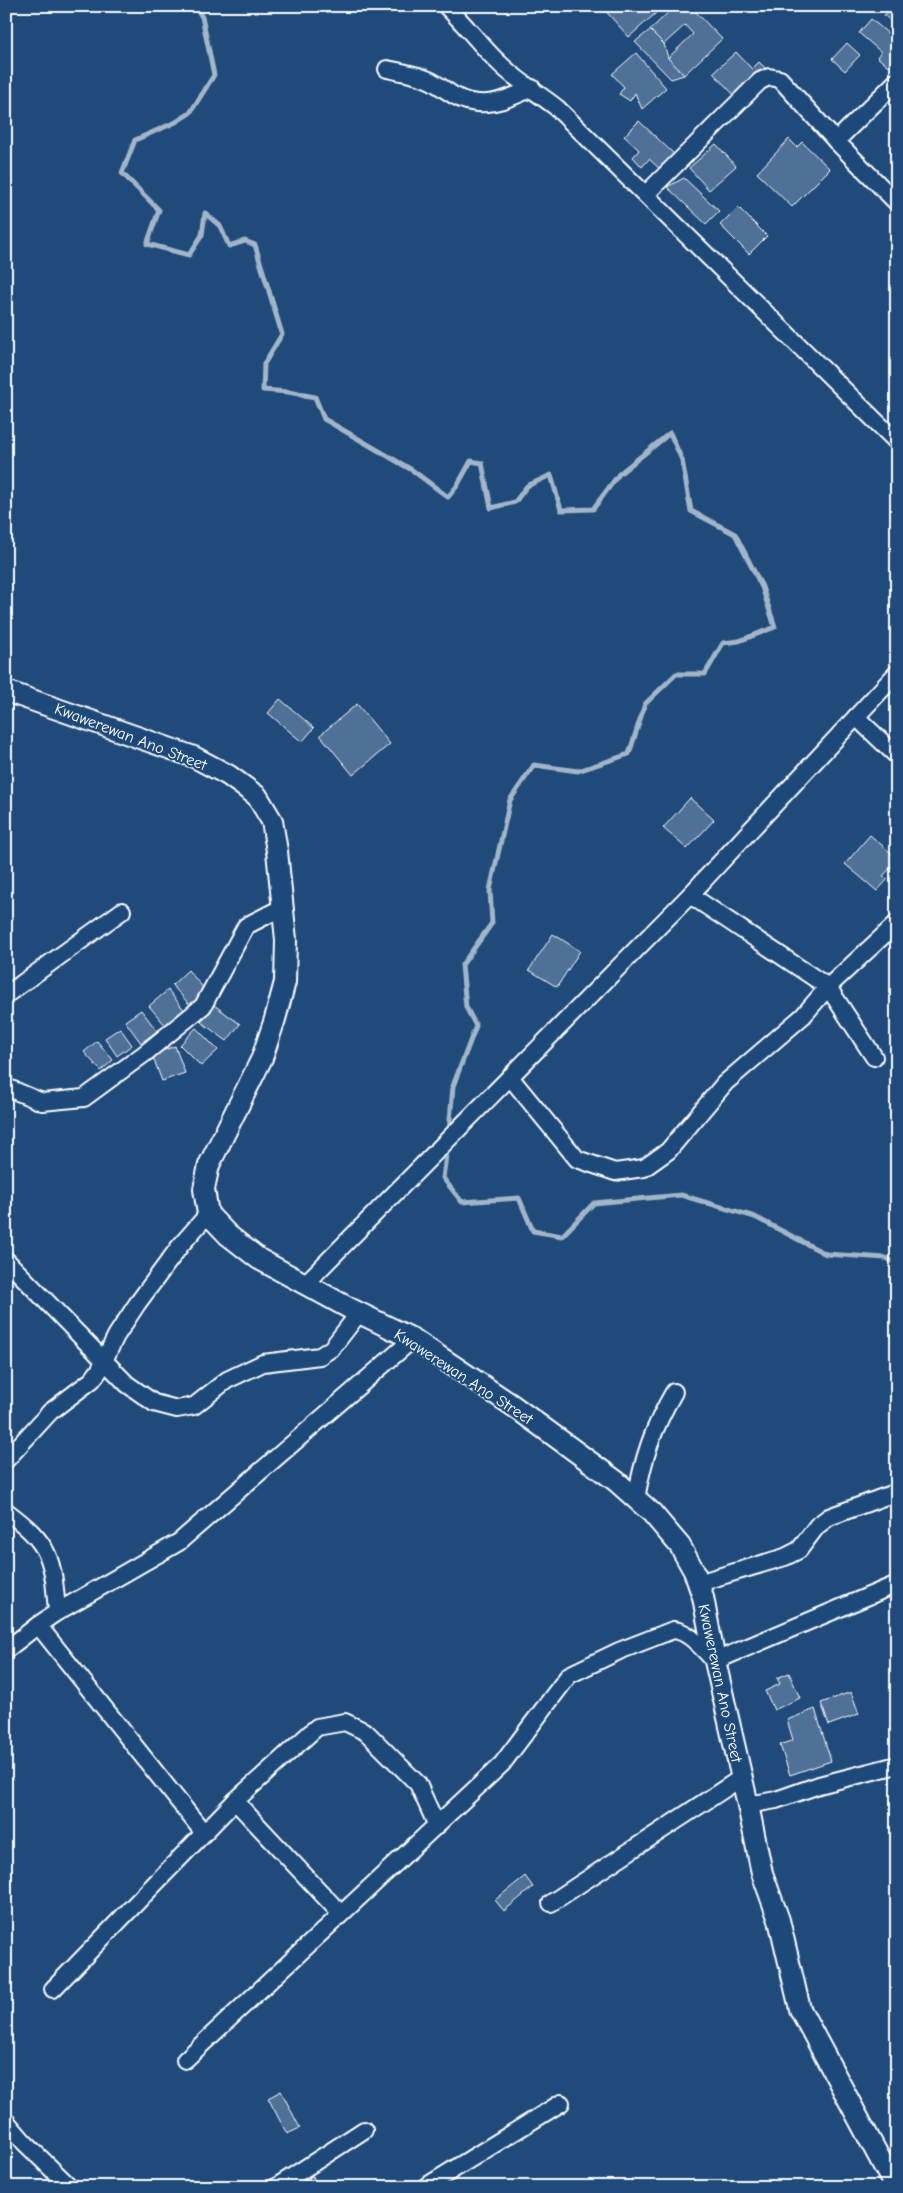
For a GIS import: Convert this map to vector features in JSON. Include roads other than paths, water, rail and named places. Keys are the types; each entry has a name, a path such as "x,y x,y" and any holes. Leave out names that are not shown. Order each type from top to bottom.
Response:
{"street":[{"path":"446,6 466,24 480,43 499,63 557,108 897,442"},
{"path":"387,69 429,80 455,96 471,103 488,104 512,98 532,88"},
{"path":"646,194 760,81 770,77 780,79 897,203"},
{"path":"836,140 897,81"},
{"path":"305,1284 690,895 897,673"},
{"name":"Kwawerewan Ano Street","path":"6,690 194,757 228,775 257,796 272,821 278,851 286,940 284,982 275,1019 262,1058 209,1165 204,1189 208,1214 228,1234 259,1259 359,1313 413,1339 512,1405 616,1481 652,1513 680,1546 694,1570 703,1597 715,1661 762,1873 780,1920 800,2009 895,2187"},
{"path":"856,717 897,756"},
{"path":"690,895 828,987 874,1057"},
{"path":"6,1087 42,1102 84,1098 144,1054 203,1006 246,926 283,907"},
{"path":"6,996 122,911"},
{"path":"510,1077 577,1159 615,1172 644,1168 668,1151 725,1083 804,1016 828,987 896,926"},
{"path":"6,1460 50,1412 92,1380 106,1361 116,1336 137,1304 180,1246 208,1214"},
{"path":"6,1260 127,1384 154,1403 177,1410 194,1406 227,1380 263,1363 320,1356 332,1348 359,1313"},
{"path":"6,1650 58,1612 179,1542 413,1339"},
{"path":"636,1499 646,1450 658,1420 674,1392"},
{"path":"698,1583 785,1557 799,1550 817,1526 829,1517 897,1492"},
{"path":"6,1511 29,1528 42,1544 52,1563 58,1612"},
{"path":"185,2060 340,1913 437,1826 502,1764 569,1675 619,1651 673,1630 681,1631 688,1635 715,1661 897,1584"},
{"path":"38,1625 204,1833"},
{"path":"53,1990 235,1801 317,1727 345,1722 366,1732 418,1784 437,1826"},
{"path":"748,1805 776,1800 820,1785 897,1765"},
{"path":"552,1903 741,1778"},
{"path":"235,1801 340,1913"},
{"path":"425,2187 561,2103"},
{"path":"6,2121 24,2142 70,2187"},
{"path":"276,2187 364,2130"}],"waterway":[{"path":"195,6 202,17 214,75 190,113 176,122 135,140 122,173 159,210 147,244 189,255 202,235 205,213 220,226 229,246 245,241 255,245 282,334 264,364 263,390 315,397 324,419 412,470 448,497 457,486 471,461 482,463 491,508 515,502 527,486 551,475 561,510 593,509 619,474 670,433 682,460 691,511 735,534 762,587 775,627 739,641 723,643 705,674 676,674 645,704 629,754 578,771 534,765 510,800 490,890 492,923 462,965 466,1007 476,1026 453,1086 449,1132"},
{"path":"447,1148 443,1178 462,1202 519,1198 533,1231 562,1236 594,1203 681,1195 755,1217 826,1254 886,1258 897,1263"}]}
